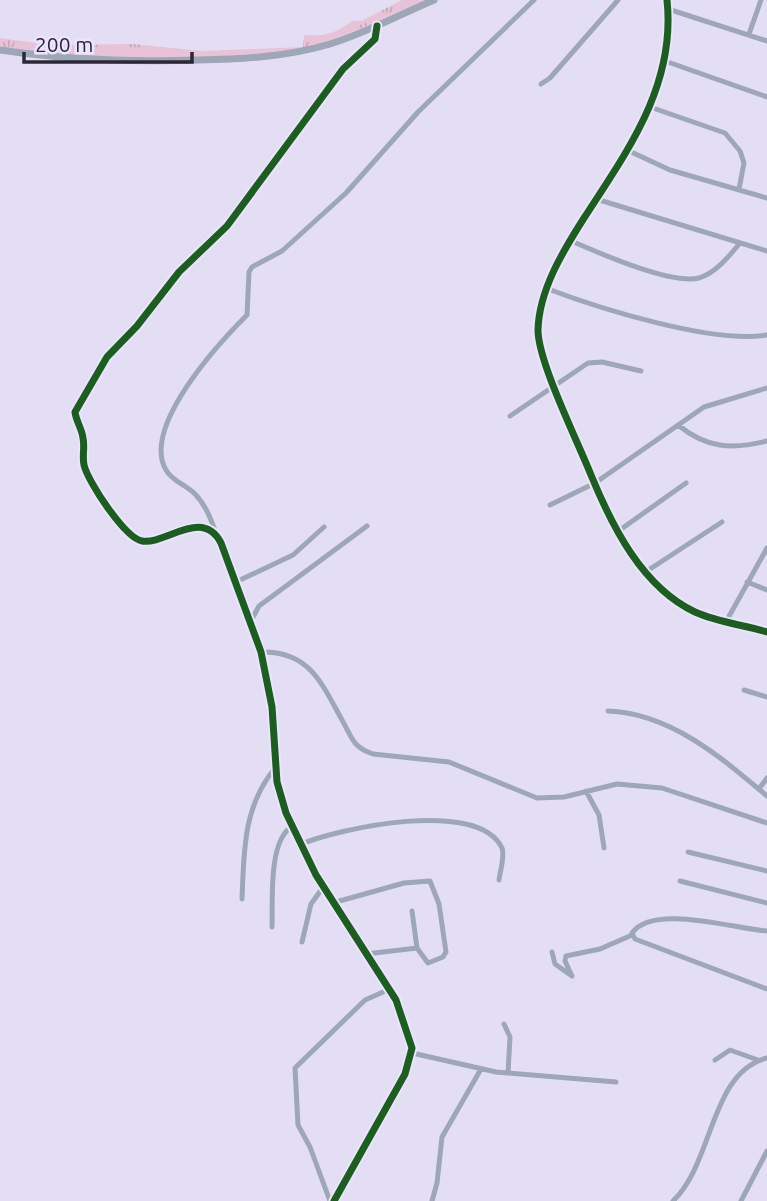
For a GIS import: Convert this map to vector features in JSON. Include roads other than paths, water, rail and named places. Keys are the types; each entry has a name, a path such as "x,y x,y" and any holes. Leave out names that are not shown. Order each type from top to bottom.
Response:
{"street":[{"path":"0,50 86,61 245,58 318,47 377,26 434,0"},
{"path":"332,1201 398,1089 412,1053 409,1032 390,989 324,886 291,827 275,768 272,707 261,652 251,621 218,536 195,494 175,481 166,470 161,451 170,415 182,393 220,341 247,315 249,272 252,267 282,251 346,193 418,113 534,0"},
{"path":"541,84 550,78 618,0"},
{"path":"749,34 761,0"},
{"path":"767,41 667,4 669,37 665,61 650,107 627,150 569,240 548,289 538,331 540,347 595,483 617,531 647,571 664,589 694,611 767,632"},
{"path":"218,536 197,528 145,541 134,536 107,506 85,468 83,435 75,412 107,357 133,331 179,272 227,226 343,69 374,39 377,26"},
{"path":"665,61 767,97"},
{"path":"650,107 729,136 744,163 739,189"},
{"path":"627,150 670,170 767,198"},
{"path":"596,199 767,251"},
{"path":"569,240 633,265 688,279 707,274 740,243"},
{"path":"548,289 704,333 742,338 767,335"},
{"path":"510,416 554,384 594,362 641,371"},
{"path":"550,505 595,483 704,407 767,388"},
{"path":"678,425 696,439 717,446 746,446 767,441"},
{"path":"617,531 686,483"},
{"path":"647,571 722,522"},
{"path":"251,621 259,606 367,526"},
{"path":"237,581 293,555 324,527"},
{"path":"727,620 767,548"},
{"path":"747,582 767,590"},
{"path":"261,652 289,654 309,667 342,720 350,739 362,750 449,762 537,798 564,797 617,784 662,788 767,823"},
{"path":"744,690 767,697"},
{"path":"608,711 624,712 675,730 716,752 767,796"},
{"path":"242,899 244,848 250,814 262,785 275,768"},
{"path":"759,789 767,778"},
{"path":"586,791 599,816 604,848"},
{"path":"299,845 326,835 401,820 455,821 484,831 500,846 503,855 499,880"},
{"path":"272,927 276,854 282,834 291,827"},
{"path":"688,852 767,871"},
{"path":"336,902 404,883 430,881 441,910 446,954 428,962 417,948 412,911"},
{"path":"680,881 767,903"},
{"path":"302,942 311,904 324,886"},
{"path":"552,952 555,964 572,976 565,961 566,956 600,949 632,935 640,926 669,917 767,931"},
{"path":"632,935 635,939 767,989"},
{"path":"366,954 417,948"},
{"path":"332,1201 298,1125 295,1068 365,1000 390,989"},
{"path":"504,1024 510,1037 508,1073"},
{"path":"715,1060 730,1050 758,1060"},
{"path":"412,1053 508,1073 616,1082"},
{"path":"673,1201 701,1161 725,1094 737,1074 758,1060 767,1058"},
{"path":"432,1201 437,1183 442,1137 481,1069"},
{"path":"741,1201 767,1152"}]}
